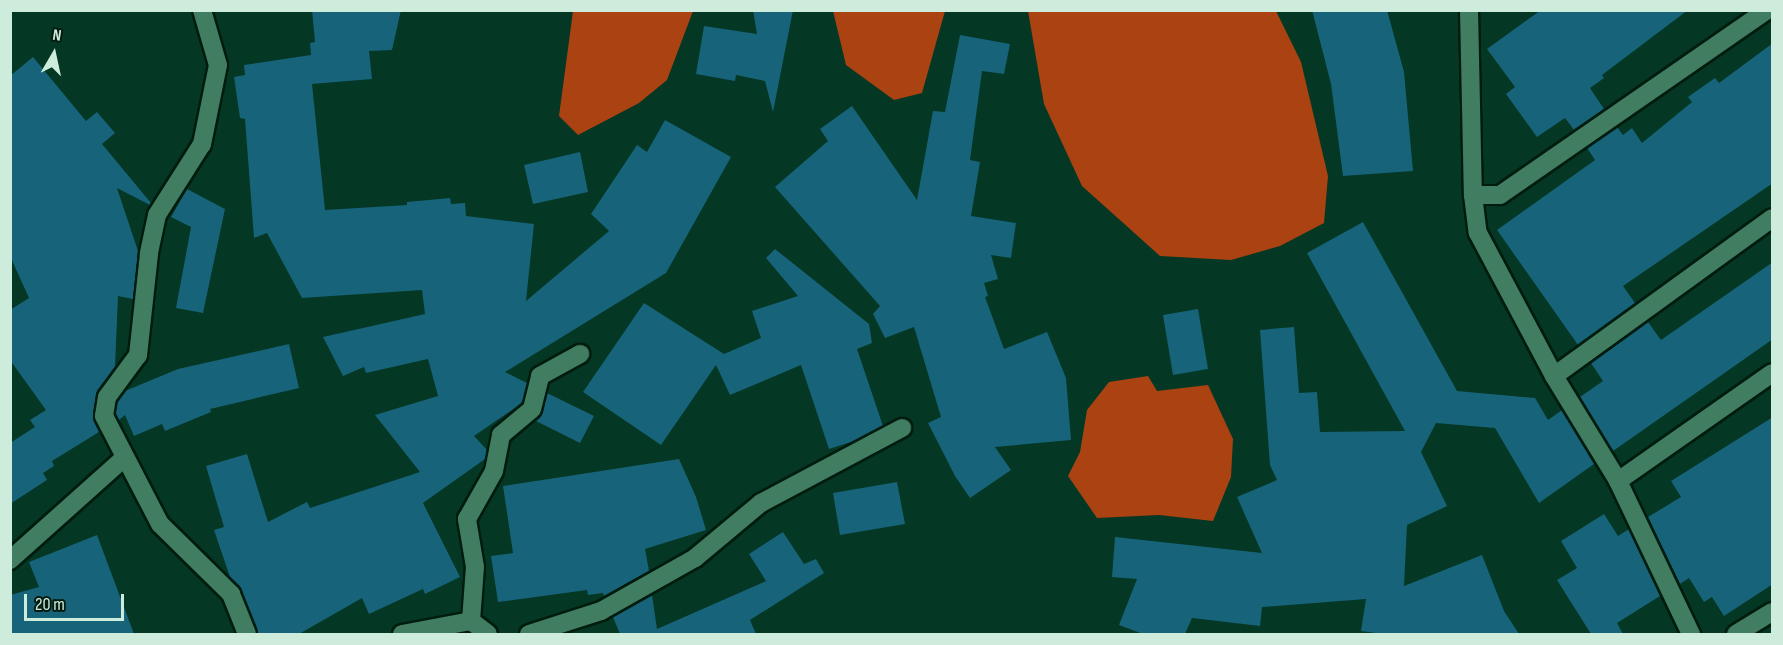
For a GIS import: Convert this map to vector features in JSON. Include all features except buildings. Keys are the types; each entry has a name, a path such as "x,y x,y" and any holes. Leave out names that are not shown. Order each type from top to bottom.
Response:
{"street":[{"path":"202,10 219,65 202,144 157,216 149,254 138,355 107,397 104,416 160,524 231,594 247,634"},
{"path":"1469,10 1473,195 1478,234 1554,376 1618,481 1691,634"},
{"path":"1473,195 1500,195 1767,10"},
{"path":"1554,376 1773,218"},
{"path":"471,621 475,567 468,519 494,471 501,435 531,409 540,376 580,354"},
{"path":"1618,481 1773,373"},
{"path":"529,634 601,610 632,593 695,558 761,503 902,428"},
{"path":"10,560 125,457"},
{"path":"1736,634 1773,612"},
{"path":"402,634 471,621 488,634"}],"shaded area":[{"path":"573,11 693,11 667,80 639,103 578,135 559,116"},
{"path":"833,11 945,11 922,93 894,100 846,65"},
{"path":"1028,11 1276,11 1301,62 1328,176 1324,223 1280,246 1231,260 1160,256 1082,186 1044,104"},
{"path":"1148,376 1157,391 1208,385 1233,439 1231,477 1213,521 1159,515 1097,518 1068,476 1080,452 1087,410 1109,382"}]}
